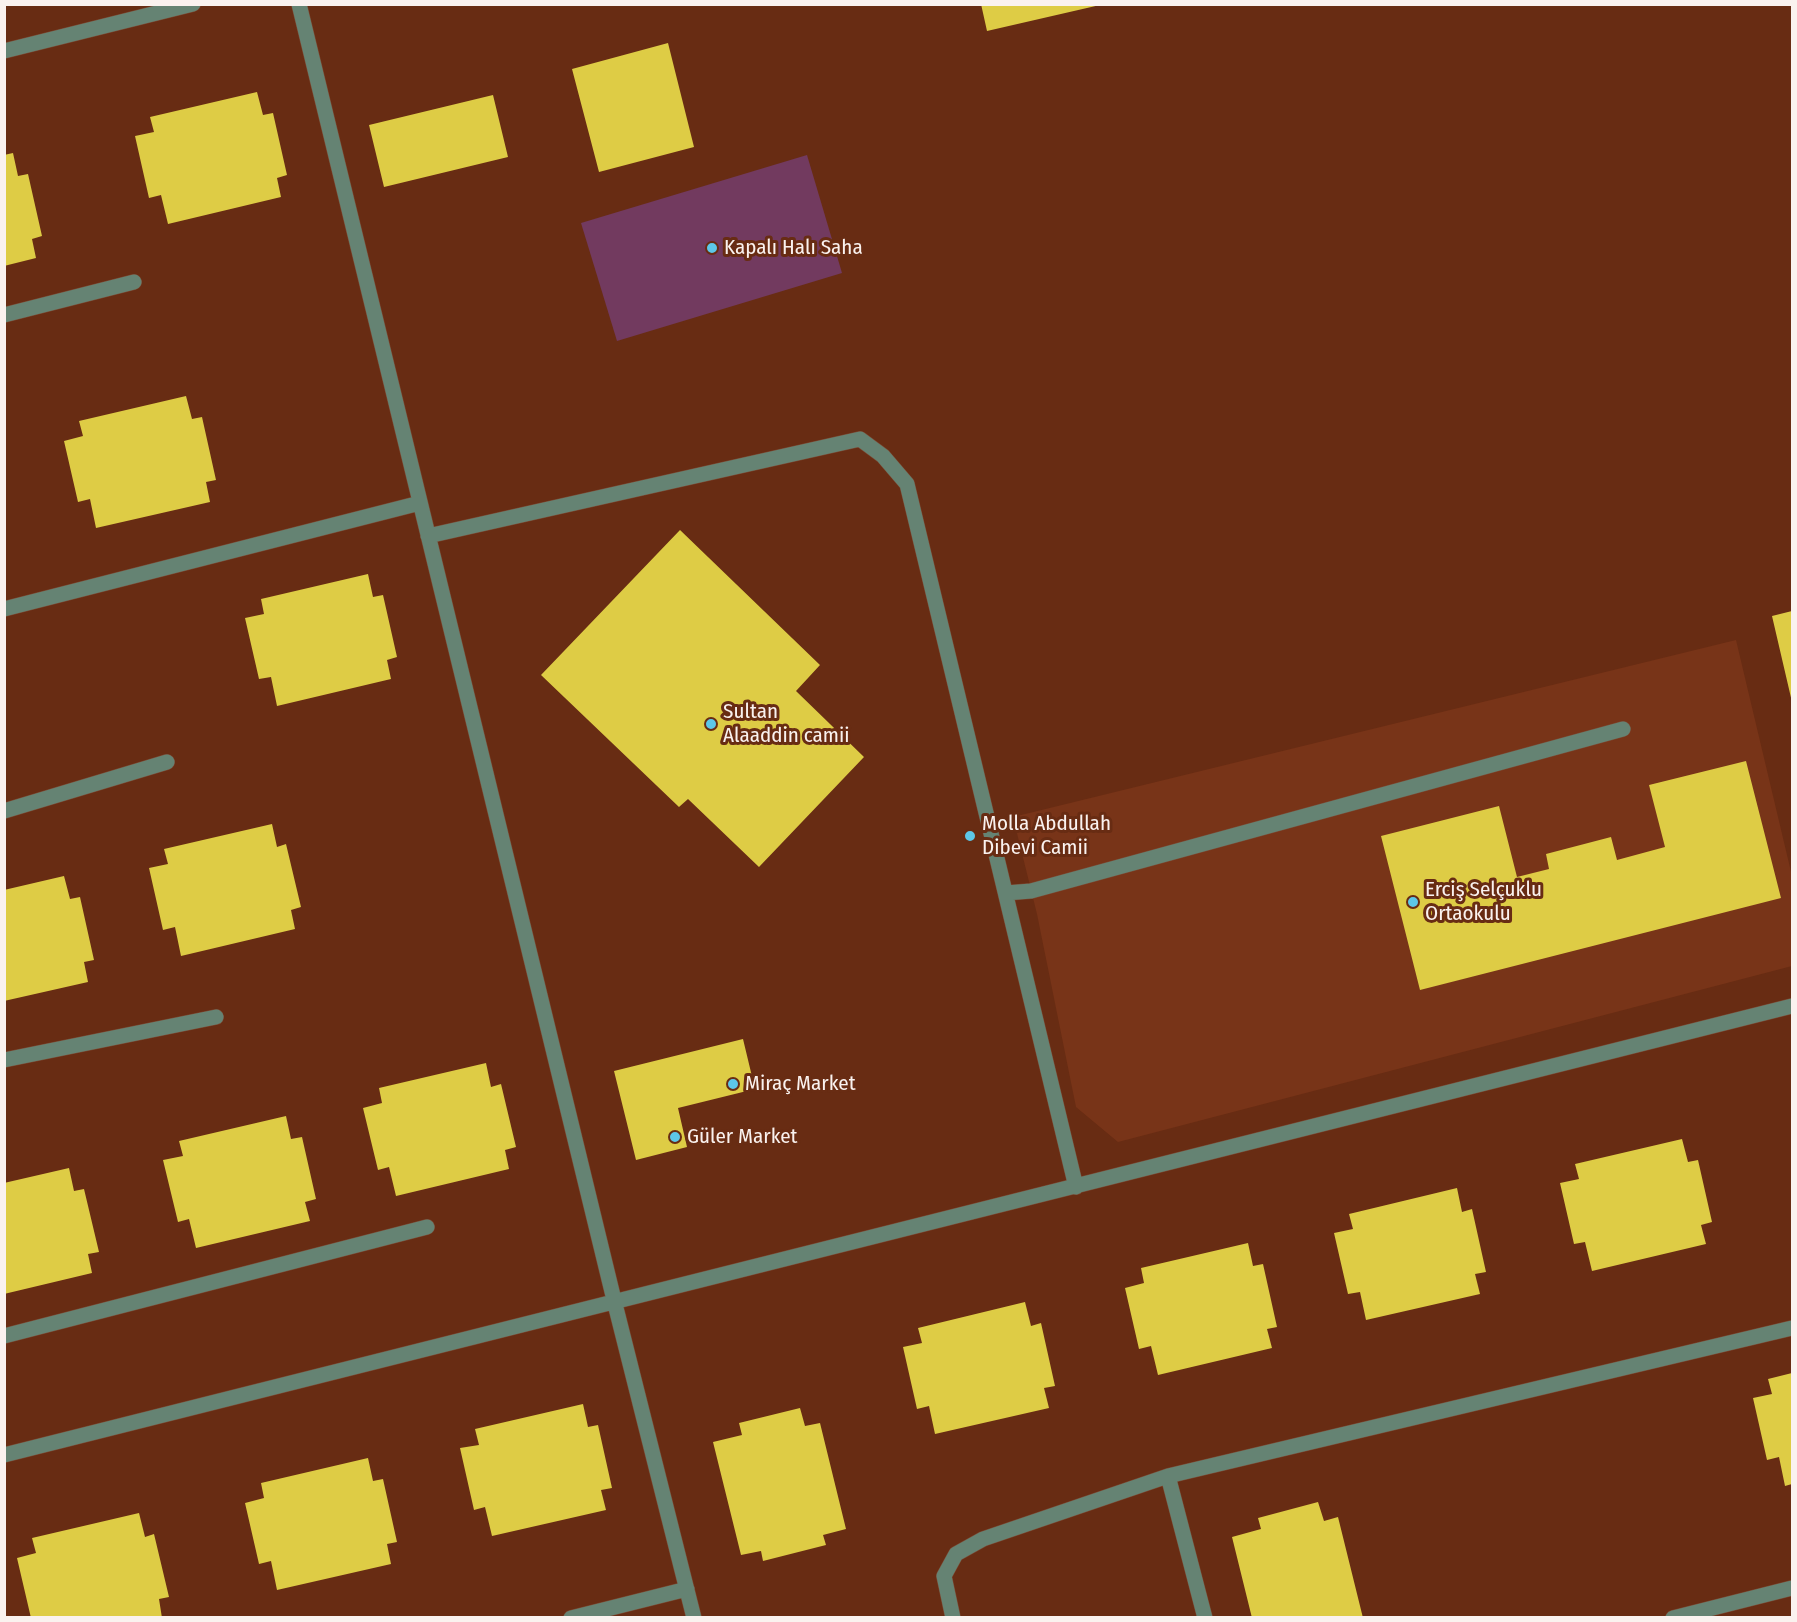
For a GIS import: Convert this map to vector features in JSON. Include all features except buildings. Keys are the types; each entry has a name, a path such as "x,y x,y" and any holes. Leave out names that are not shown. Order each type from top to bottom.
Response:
{"street":[{"path":"4,51 193,4"},
{"path":"299,4 615,1304 694,1617"},
{"path":"4,315 134,282"},
{"path":"428,536 860,440 883,456 908,484 1076,1187"},
{"path":"4,609 420,503"},
{"path":"1005,893 1031,891 1623,729"},
{"path":"4,811 167,762"},
{"path":"4,1455 615,1304 1792,1006"},
{"path":"4,1060 216,1017"},
{"path":"4,1336 427,1227"},
{"path":"953,1617 944,1576 956,1554 983,1539 1168,1476 1792,1328"},
{"path":"1168,1476 1204,1617"},
{"path":"1673,1617 1792,1588"},
{"path":"571,1617 687,1589"}],"shaded area":[{"name":"Kapalı Halı Saha","path":"807,155 842,273 617,341 581,223"},
{"name":"Erciş Selçuklu Ortaokulu","path":"1736,640 1792,876 1792,966 1118,1142 1076,1107 1037,914 1013,817"}],"place":[{"name":"Kapalı Halı Saha","path":"712,248"},
{"name":"Sultan Alaaddin camii","path":"711,724"},
{"name":"Molla Abdullah Dibevi Camii","path":"970,836"},
{"name":"Erciş Selçuklu Ortaokulu","path":"1413,902"},
{"name":"Miraç Market","path":"733,1084"},
{"name":"Güler Market","path":"675,1137"}]}
